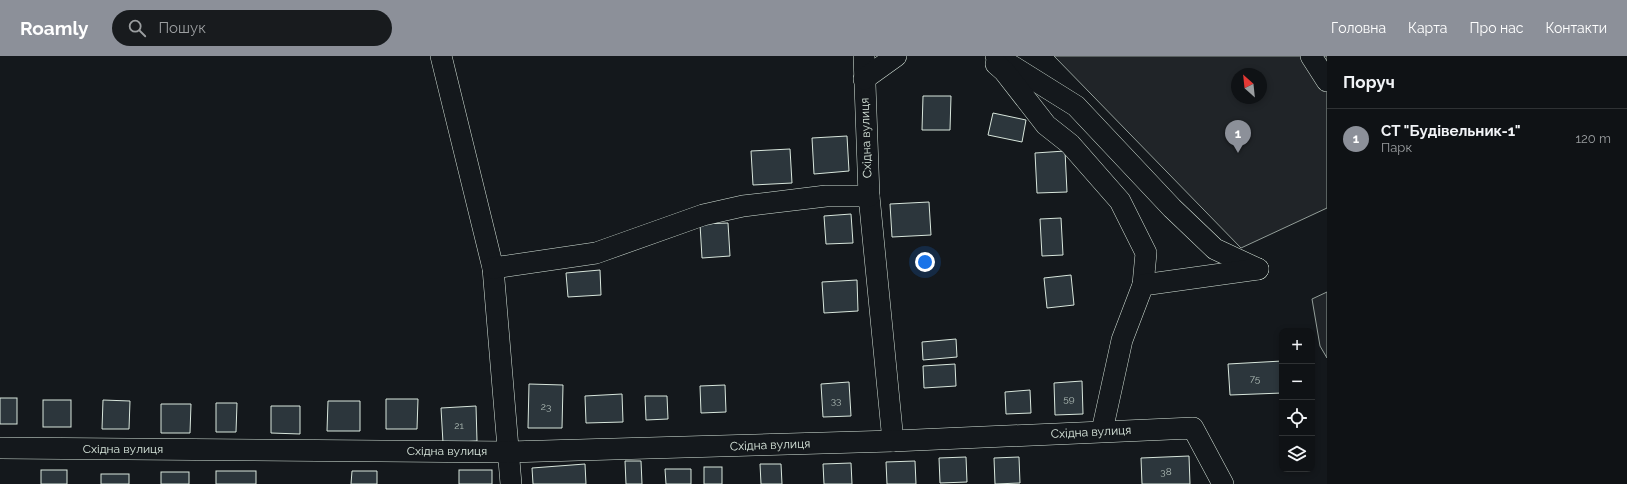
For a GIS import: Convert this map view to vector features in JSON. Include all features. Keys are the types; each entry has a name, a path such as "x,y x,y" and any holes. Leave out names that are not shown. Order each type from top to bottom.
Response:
{"street":[{"path":"441,56 493,268 511,484"},
{"name":"Східна вулиця","path":"864,56 869,196 893,441"},
{"path":"864,79 896,56"},
{"path":"986,56 1004,71 1046,125 1070,144 1120,201 1146,253 1143,285 1122,340 1102,431"},
{"path":"996,56 1076,106 1172,208 1215,249 1258,270 1143,285"},
{"path":"1311,56 1327,80"},
{"name":"Східна вулиця","path":"493,268 596,253 703,215 743,206 826,196 869,196"},
{"name":"Східна вулиця","path":"0,448 508,452 893,441 1193,428 1223,484"}],"shaded area":[{"path":"1054,56 1327,56 1327,208 1241,248"},
{"path":"1327,292 1327,358 1320,346 1312,299"}],"building":[{"path":"923,96 951,96 950,130 922,130"},
{"path":"993,113 1026,120 1022,142 988,135"},
{"path":"847,136 849,171 814,174 812,138"},
{"path":"790,149 792,183 753,185 751,151"},
{"path":"1065,151 1067,192 1037,193 1035,153"},
{"path":"929,202 931,235 892,237 890,204"},
{"path":"851,214 853,243 826,244 824,216"},
{"path":"1061,218 1063,255 1042,256 1040,219"},
{"path":"728,223 730,256 702,258 700,224"},
{"path":"600,270 601,295 568,297 566,273"},
{"path":"1071,275 1074,305 1047,308 1044,278"},
{"path":"857,280 858,311 824,313 822,282"},
{"path":"956,339 957,357 923,360 922,342"},
{"path":"1279,361 1279,393 1230,395 1228,364"},
{"path":"955,364 956,386 924,388 923,366"},
{"path":"1082,381 1083,414 1055,415 1054,383"},
{"path":"849,382 851,416 823,417 821,384"},
{"path":"529,384 563,385 562,428 528,428"},
{"path":"725,385 726,412 701,413 700,386"},
{"path":"1030,390 1031,413 1006,414 1005,392"},
{"path":"622,394 623,422 586,423 585,396"},
{"path":"645,396 667,396 668,419 646,420"},
{"path":"0,398 17,398 17,424 0,424"},
{"path":"386,399 418,399 417,429 386,429"},
{"path":"43,400 71,400 71,427 43,427"},
{"path":"103,400 130,401 129,429 102,429"},
{"path":"328,401 360,401 360,431 327,431"},
{"path":"216,403 237,403 236,432 216,432"},
{"path":"161,404 191,404 190,433 161,433"},
{"path":"271,406 300,406 300,434 271,433"},
{"path":"476,406 477,441 443,443 441,408"},
{"path":"1189,456 1190,484 1142,484 1141,458"},
{"path":"966,457 967,482 940,483 939,458"},
{"path":"1019,457 1020,483 995,484 994,458"},
{"path":"625,461 641,461 642,484 626,484"},
{"path":"915,461 916,484 887,484 886,462"},
{"path":"851,463 852,484 824,484 823,464"},
{"path":"585,464 586,484 533,484 532,468"},
{"path":"760,464 781,464 782,484 761,484"},
{"path":"704,467 722,467 722,484 704,484"},
{"path":"665,469 691,469 691,484 666,484"},
{"path":"41,470 67,470 67,484 41,484"},
{"path":"459,470 492,470 492,484 459,484"},
{"path":"216,471 256,471 256,484 216,484"},
{"path":"352,471 377,471 377,484 351,484"},
{"path":"161,472 189,472 189,484 161,484"},
{"path":"101,474 129,474 129,484 101,484"}],"place":[{"name":"СТ \"Будівельник-1\"","path":"1238,153"}]}
